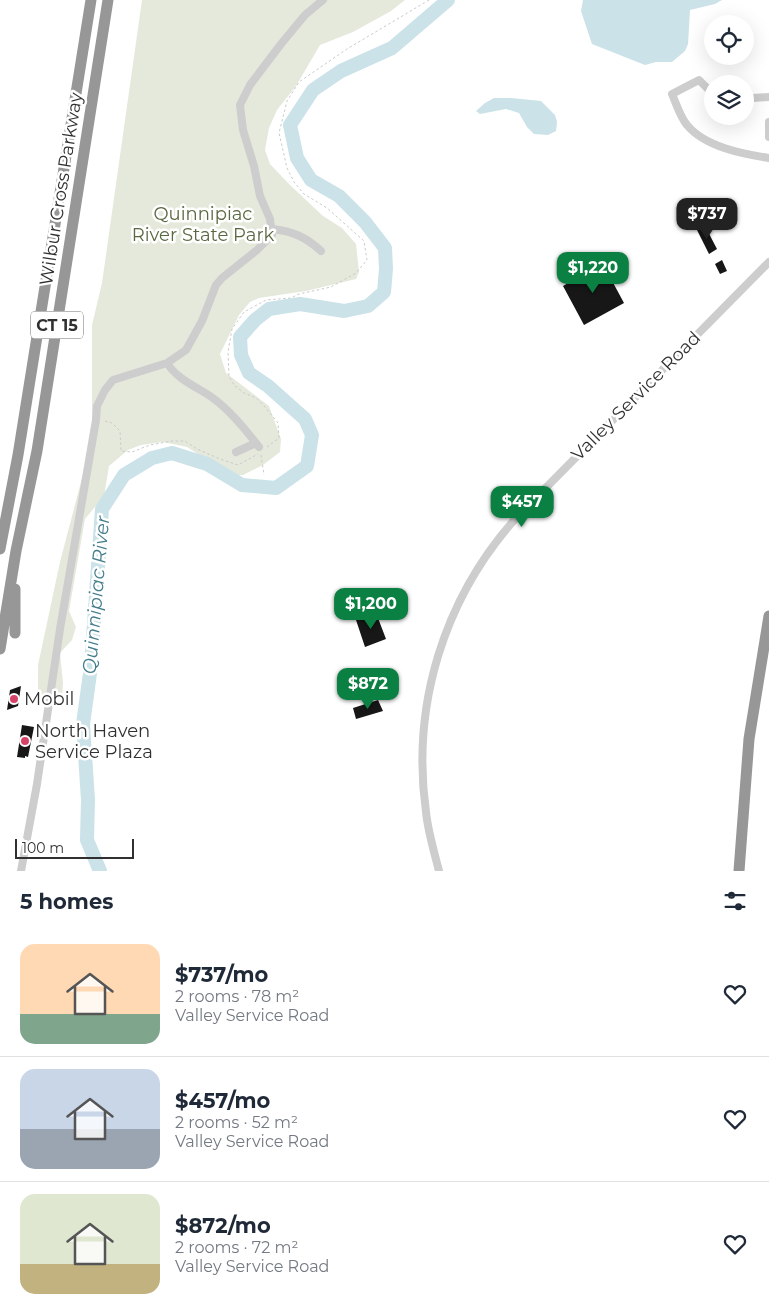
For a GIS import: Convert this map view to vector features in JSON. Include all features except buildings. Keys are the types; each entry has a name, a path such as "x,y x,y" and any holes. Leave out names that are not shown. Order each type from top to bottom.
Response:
{"highway":[{"name":"Wilbur Cross Parkway","path":"0,549 20,446 90,0"},
{"name":"Wilbur Cross Parkway","path":"0,649 16,551 37,451 108,0"},
{"path":"15,632 16,551"},
{"path":"739,871 750,732 769,616"}],"street":[{"path":"21,871 37,784 60,629 97,406 113,380 167,363 186,350 202,321 216,284 272,235 270,219 260,196 254,166 246,145 240,105 250,85 281,44 305,15 323,0"},
{"path":"704,85 699,80 672,94 686,125 702,138 733,152 769,158"},
{"path":"754,98 769,97"},
{"path":"769,122 769,137"},
{"path":"272,230 288,230 302,236 321,251"},
{"name":"Valley Service Road","path":"439,871 427,822 424,798 422,763 424,722 438,652 468,584 488,552 515,519 769,262"},
{"path":"167,363 172,372 218,402 240,423 258,448 236,452"}],"path":[{"path":"96,420 112,423 120,431 121,451 132,452 150,445 185,441 220,459 238,465 258,448 279,438 278,423 256,398 244,393 235,386 229,377 228,352 232,330 244,312 266,300 291,298 299,294 331,287 356,274 367,260 364,241 327,208 304,194 294,182 287,168 279,133 287,101 299,82 347,49 429,0"},
{"path":"258,448 264,475"}],"green space":[{"name":"Quinnipiac River State Park","path":"142,0 405,0 391,11 353,32 320,45 296,86 277,110 269,128 265,150 270,164 323,216 342,228 356,244 359,272 356,279 306,291 259,298 250,302 239,315 220,354 226,373 269,406 281,439 280,452 263,465 243,475 231,475 187,447 163,442 141,445 128,450 109,466 104,496 85,519 69,611 76,627 72,640 60,653 63,683 62,698 38,704 38,665 60,562 92,440 92,325 102,283"}],"water":[{"path":"583,0 722,0 715,4 690,10 688,44 685,51 672,62 656,62 645,65 592,44 581,11"},
{"path":"494,98 541,101 555,115 557,122 556,131 548,135 534,134 527,127 519,113 506,109 480,114 476,111"}],"waterway":[{"name":"Quinnipiac River","path":"100,871 87,840 88,800 83,724 91,666 102,509 124,475 152,458 172,453 207,464 242,485 276,488 307,466 312,435 305,419 268,386 249,373 241,355 240,337 255,320 269,309 300,304 344,311 368,306 384,292 385,248 365,222 339,196 311,180 297,158 290,125 313,90 341,71 392,48 448,0"}],"place":[{"name":"Mobil","path":"14,699"},
{"name":"North Haven Service Plaza","path":"25,741"}]}
